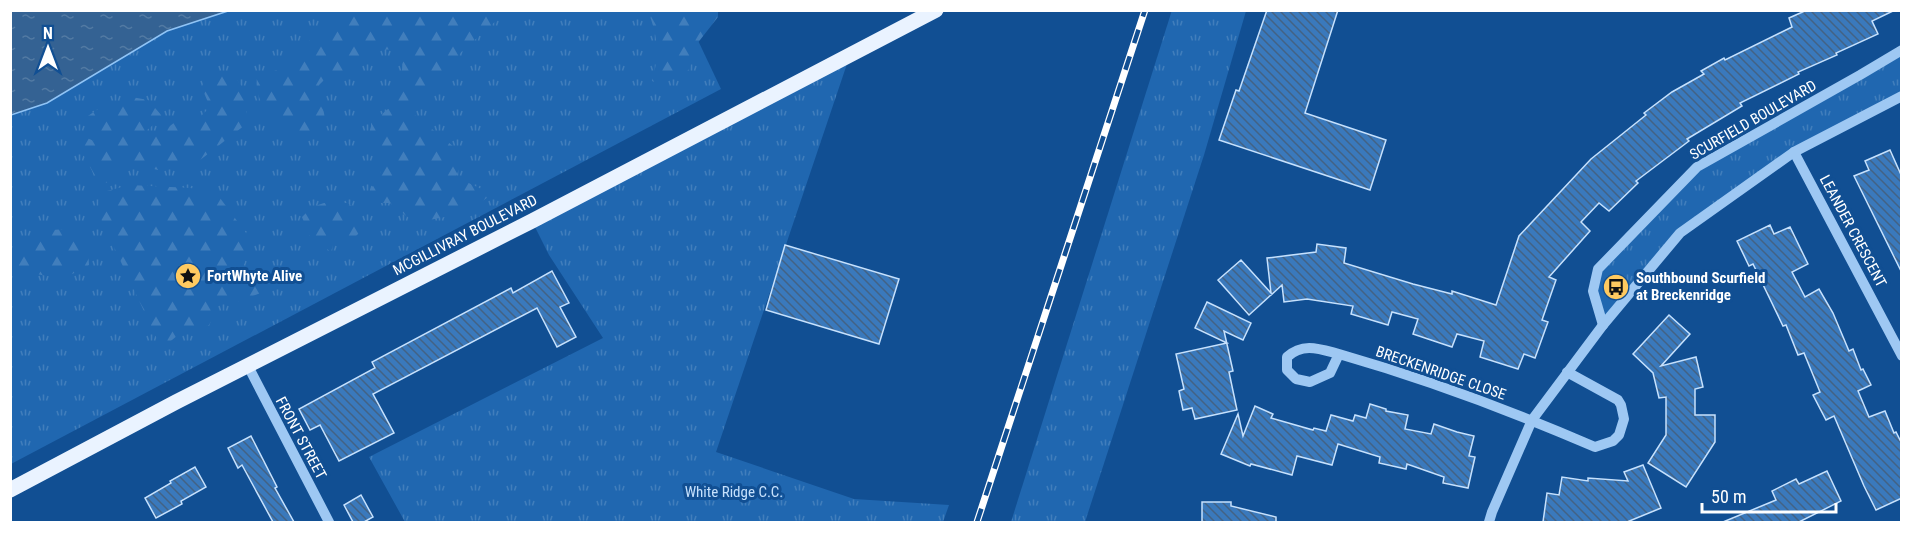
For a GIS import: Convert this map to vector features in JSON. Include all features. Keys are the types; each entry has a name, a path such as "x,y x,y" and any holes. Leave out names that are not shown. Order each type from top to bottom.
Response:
{"main road":[{"name":"MCGILLIVRAY BOULEVARD","path":"10,490 936,10"}],"street":[{"name":"SCURFIELD BOULEVARD","path":"1603,325 1593,291 1598,269 1697,167 1902,50"},
{"path":"1489,522 1532,420 1603,325 1680,232 1794,152 1900,99"},
{"name":"LEANDER CRESCENT","path":"1794,152 1902,356"},
{"name":"BRECKENRIDGE CLOSE","path":"1339,354 1330,373 1310,382 1296,379 1287,370 1287,357 1295,349 1312,347 1339,354 1391,369 1532,420 1595,447 1612,441 1620,435 1623,419 1623,411 1618,400 1567,372"},
{"name":"FRONT STREET","path":"248,366 328,522"}],"green space":[{"path":"387,10 552,11 498,19 459,54 457,62 423,97 400,103 393,95 402,72 400,54 396,49 380,50 352,74 326,78 319,85 325,119 322,126 304,136 282,132 260,100 257,78 284,67 312,38 358,12 375,17 387,14"},
{"path":"1172,10 1246,11 1204,155 1085,522 1011,522"},
{"name":"FortWhyte Alive","path":"11,11 684,11 721,89 11,464"},
{"path":"648,11 718,11 718,17 693,49 690,69 660,84 652,81 657,46"},
{"path":"1901,50 1901,101 1794,152 1680,233 1603,325 1593,291 1598,269 1697,167"},
{"name":"White Ridge C.C.","path":"850,55 716,452 854,499 949,505 943,522 405,522 369,457 603,338 549,255 532,221"},
{"path":"230,71 240,84 245,96 247,108 245,125 195,164 158,170 130,163 120,166 109,182 99,184 82,152 88,149 73,139 85,137 96,142 82,120 107,103 116,104 126,96 148,100 163,117 147,130 145,137 152,139 178,120 201,116 210,107 202,88 204,79"},
{"path":"406,108 464,155 456,177 492,194 465,211 414,222 390,203 372,203 371,188 382,178 371,140 371,123 388,109"},
{"path":"130,185 191,188 220,198 252,241 241,273 263,283 266,291 232,304 210,299 213,318 209,325 178,335 166,345 158,341 98,213 99,193"},
{"path":"324,203 347,203 359,210 354,219 368,222 376,232 360,232 352,240 335,238 331,252 309,235 302,217 312,207"},
{"path":"52,230 83,231 89,265 70,275 61,276 44,275 15,267 13,252"}],"water":[{"path":"10,11 228,11 167,31 47,103 11,115"}],"building":[{"path":"1267,10 1338,10 1305,113 1386,140 1370,190 1219,140"},
{"path":"1807,10 1895,10 1872,21 1878,34 1740,103 1742,106 1687,139 1689,141 1636,181 1638,183 1609,211 1599,203 1581,222 1590,231 1549,277 1556,280 1542,320 1548,322 1535,358 1524,354 1518,369 1480,357 1484,341 1457,334 1452,347 1413,334 1418,319 1392,312 1388,325 1351,314 1353,306 1307,299 1284,302 1282,285 1249,315 1218,280 1241,260 1271,293 1267,258 1316,252 1317,244 1346,248 1344,263 1413,284 1452,294 1452,291 1496,305 1519,236 1591,159 1646,115 1644,113 1672,92 1704,74 1701,71 1792,27 1789,18"},
{"path":"1890,150 1902,177 1902,273 1854,176 1869,170 1865,161"},
{"path":"1770,225 1774,234 1790,227 1808,264 1792,272 1805,297 1819,289 1833,313 1849,351 1853,349 1861,370 1863,369 1871,385 1858,391 1869,417 1885,411 1894,433 1896,432 1902,444 1902,498 1876,510 1834,416 1826,420 1813,395 1820,392 1804,353 1798,355 1786,325 1783,326 1753,264 1749,266 1737,241"},
{"path":"785,245 899,279 879,344 766,310"},
{"path":"552,271 569,303 560,307 576,337 557,347 537,308 373,394 394,433 339,461 320,425 310,430 299,409 375,368 372,362 511,288 513,293"},
{"path":"1207,302 1251,323 1243,340 1224,331 1227,343 1195,328"},
{"path":"1669,315 1690,334 1661,366 1696,357 1703,387 1695,389 1695,415 1715,415 1715,442 1686,487 1648,463 1666,435 1666,397 1659,398 1653,373 1633,354"},
{"path":"1227,343 1233,371 1229,372 1237,410 1195,419 1192,408 1183,410 1179,391 1184,389 1176,354"},
{"path":"1370,404 1386,409 1386,411 1408,415 1405,429 1431,434 1434,424 1474,436 1469,456 1475,457 1468,488 1443,483 1444,477 1407,464 1406,469 1379,463 1380,457 1338,444 1332,465 1297,456 1292,475 1251,464 1250,466 1221,454 1238,414 1243,436 1255,406 1273,414 1271,418 1313,430 1314,428 1326,431 1331,415 1353,421 1355,415 1366,418"},
{"path":"251,436 294,522 273,522 242,465 238,468 228,448"},
{"path":"1643,465 1661,508 1627,522 1543,522 1547,493 1559,495 1562,477 1588,481 1588,478 1628,481 1624,472"},
{"path":"195,467 206,487 181,501 182,504 156,518 145,498"},
{"path":"1827,471 1841,501 1799,522 1723,522 1776,500 1772,491 1796,479 1799,484"},
{"path":"361,495 373,517 364,522 353,522 344,505"},
{"path":"1202,502 1231,502 1231,506 1276,517 1276,522 1202,522"}],"railway":[{"path":"977,522 1145,10"}],"place":[{"name":"FortWhyte Alive","path":"188,276"},
{"name":"Southbound Scurfield at Breckenridge","path":"1616,287"}]}
